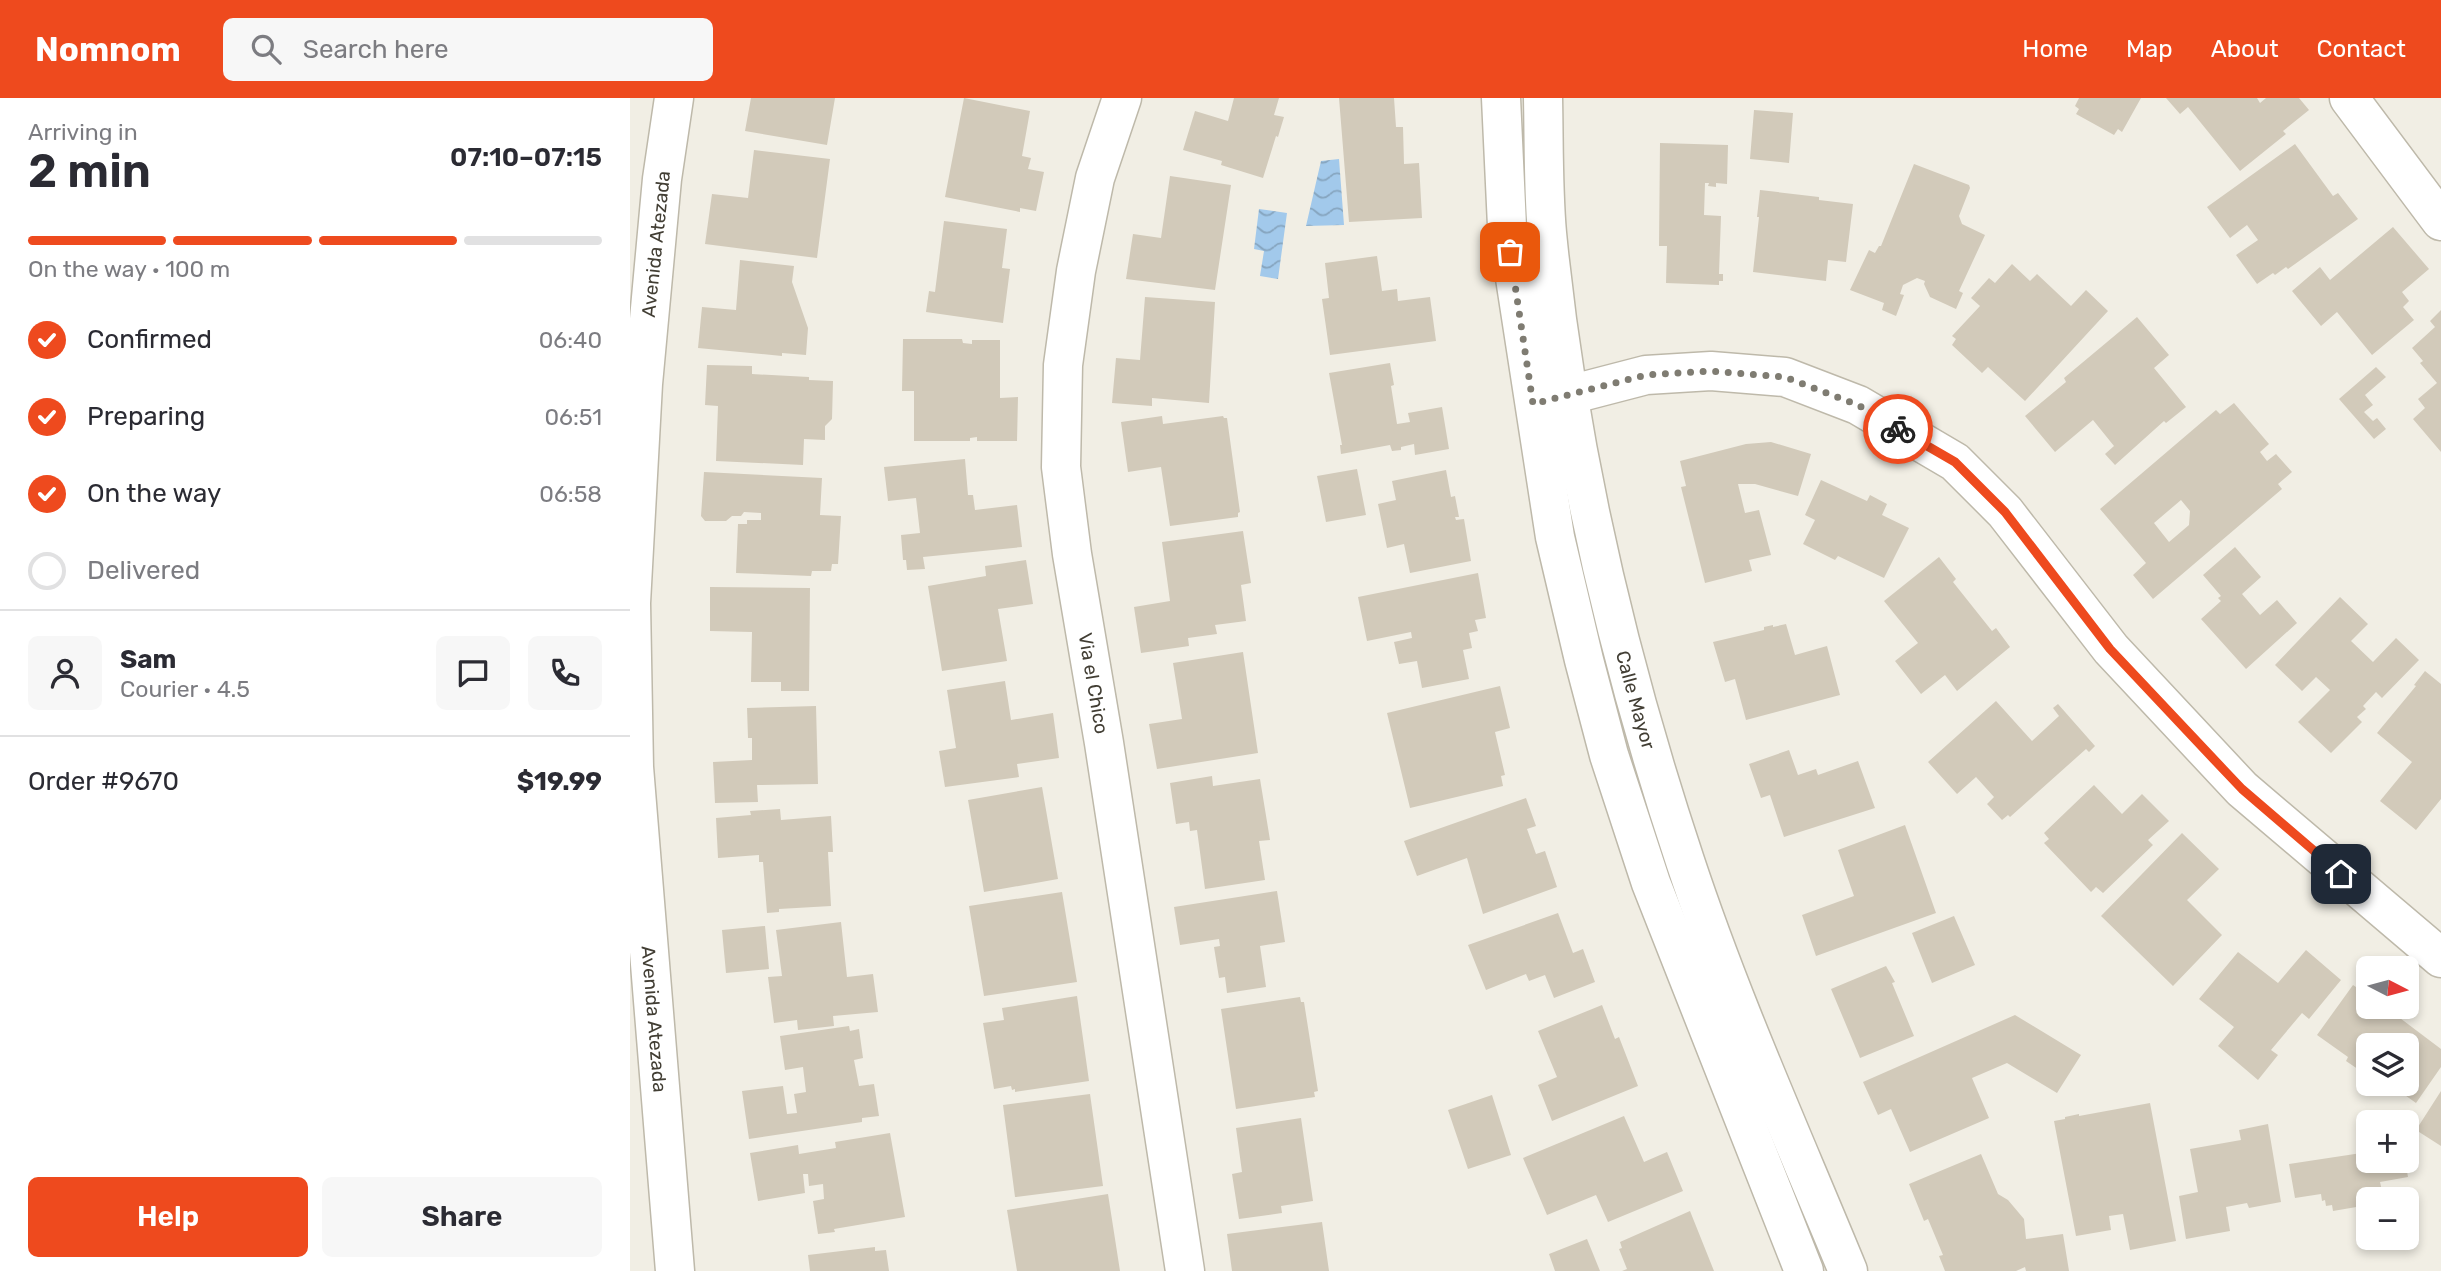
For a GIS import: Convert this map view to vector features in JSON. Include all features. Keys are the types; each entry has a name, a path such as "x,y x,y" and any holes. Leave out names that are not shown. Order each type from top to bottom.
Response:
{"street":[{"name":"Avenida Atezada","path":"674,98 662,179 643,384 631,603 634,767 675,1271"},
{"name":"Via el Chico","path":"1122,98 1096,177 1076,271 1063,365 1061,467 1072,554 1104,743 1185,1271"},
{"name":"Calle Mayor","path":"1501,98 1507,226 1551,399 1599,558 1620,647 1677,838 1724,968 1848,1271"},
{"name":"Calle Mayor","path":"1543,98 1555,537 1609,755 1651,883 1804,1271"},
{"path":"2349,98 2441,221"},
{"path":"1551,399 1646,375 1711,371 1785,377 1858,405 1955,462 2005,512 2110,649 2242,789 2441,958"}],"water":[{"path":"1339,159 1344,225 1306,226 1321,161"},
{"path":"1259,209 1287,213 1278,279 1260,276 1264,251 1254,249"}],"building":[{"path":"751,98 835,98 827,145 745,131"},
{"path":"964,98 1030,111 1022,156 1031,158 1028,169 1044,172 1036,211 1020,208 1020,212 945,197"},
{"path":"1234,98 1279,98 1274,115 1284,117 1263,178 1221,165 1222,161 1183,150 1195,111 1228,121"},
{"path":"1339,98 1394,98 1396,127 1403,127 1404,164 1419,163 1422,218 1349,222"},
{"path":"2079,98 2141,98 2122,132 2118,129 2114,135 2076,114 2079,109 2075,106"},
{"path":"2166,98 2257,98 2260,103 2266,98 2299,98 2309,110 2283,131 2286,134 2240,171 2188,107 2180,114"},
{"path":"1754,110 1793,113 1789,163 1750,159"},
{"path":"1660,143 1728,145 1727,184 1716,183 1716,187 1705,183 1704,215 1721,216 1719,274 1723,274 1723,281 1719,281 1719,285 1666,283 1667,246 1659,246"},
{"path":"2295,144 2333,196 2338,193 2358,219 2288,269 2286,267 2275,275 2273,273 2257,284 2236,255 2258,240 2247,225 2230,238 2207,207"},
{"path":"754,150 830,159 817,258 705,244 712,194 748,198"},
{"path":"1914,164 1969,185 1959,216 1962,224 1985,235 1959,291 1963,293 1956,309 1930,297 1925,281 1917,278 1903,285 1900,294 1904,295 1896,316 1882,310 1884,303 1850,290 1869,250 1875,253 1881,246"},
{"path":"1170,176 1231,185 1215,290 1126,279 1133,234 1161,238"},
{"path":"1760,190 1853,204 1846,262 1828,260 1826,281 1753,272"},
{"path":"944,221 1007,229 1002,268 1010,269 1003,323 926,312 929,291 935,292"},
{"path":"2393,227 2429,269 2402,292 2409,301 2403,307 2414,320 2372,355 2337,312 2321,326 2292,291 2320,267 2330,280"},
{"path":"1377,256 1382,291 1397,289 1398,301 1430,297 1436,341 1330,355 1322,299 1329,298 1325,263"},
{"path":"740,260 794,266 792,282 808,328 806,355 782,353 782,356 698,348 702,307 736,310"},
{"path":"2012,264 2030,281 2037,274 2071,306 2086,290 2108,311 2025,401 1988,367 1982,373 1952,345 1956,339 1952,336 1980,306 1971,298 1989,278 1995,283"},
{"path":"1145,297 1215,302 1209,403 1152,398 1152,406 1112,403 1116,358 1140,360"},
{"path":"2441,310 2441,452 2413,419 2425,408 2418,399 2437,383 2420,363 2423,361 2412,348 2435,327 2430,321"},
{"path":"2137,317 2169,355 2154,368 2186,407 2166,423 2164,421 2115,465 2105,454 2114,446 2093,420 2055,452 2025,416 2066,382 2064,378"},
{"path":"903,339 962,339 963,343 972,344 972,340 1000,340 1000,398 1018,397 1017,441 977,441 977,437 970,438 970,441 914,441 914,391 902,391"},
{"path":"1390,363 1397,424 1410,422 1408,413 1442,407 1449,449 1415,455 1414,444 1392,451 1390,445 1341,454 1342,445 1329,373"},
{"path":"707,365 752,366 752,374 833,381 832,419 825,426 825,440 804,439 803,465 716,461 718,406 705,405"},
{"path":"2376,367 2386,377 2365,395 2373,405 2364,412 2373,421 2377,418 2386,429 2374,439 2339,399"},
{"path":"2234,403 2269,444 2260,452 2267,461 2276,454 2292,472 2278,484 2282,489 2153,599 2133,575 2146,563 2100,509 2216,410 2220,414","holes":["2181,500 2190,511 2189,525 2169,542 2154,523"]},
{"path":"1162,416 1163,424 1223,416 1227,418 1240,512 1238,517 1170,526 1161,467 1128,472 1121,422"},
{"path":"1771,442 1811,454 1798,496 1755,484 1738,484 1745,513 1759,510 1771,555 1749,560 1752,571 1705,583 1681,487 1686,486 1680,461 1746,444"},
{"path":"965,459 968,495 973,495 975,510 1017,505 1022,547 923,557 925,569 907,570 906,560 903,560 901,535 920,533 916,498 888,501 884,467"},
{"path":"1357,469 1366,515 1326,522 1317,476"},
{"path":"1446,470 1451,497 1455,496 1459,517 1455,517 1456,520 1464,519 1471,561 1410,573 1404,544 1387,548 1378,504 1396,500 1392,481"},
{"path":"704,472 822,478 820,515 841,516 838,564 832,564 831,571 812,571 811,576 736,573 738,524 747,524 747,520 761,520 761,513 744,512 741,516 732,516 726,521 705,521 701,516"},
{"path":"1821,480 1867,501 1870,495 1887,504 1882,515 1909,528 1884,578 1838,556 1835,560 1803,544 1815,520 1805,515"},
{"path":"1243,531 1251,583 1241,585 1246,621 1215,625 1217,634 1188,638 1189,646 1141,653 1134,607 1170,601 1162,542"},
{"path":"2235,547 2261,577 2242,594 2260,615 2277,600 2297,623 2246,669 2201,619 2221,601 2218,598 2221,596 2203,575"},
{"path":"1939,557 1956,579 1953,582 1992,631 1996,628 2010,647 1957,691 1945,675 1921,694 1895,661 1918,643 1884,601"},
{"path":"1026,560 1033,604 998,609 1007,661 942,671 928,586 986,576 985,566"},
{"path":"1478,573 1486,618 1475,620 1478,631 1469,633 1472,648 1463,650 1469,679 1422,688 1417,661 1399,664 1394,642 1412,638 1411,632 1367,641 1358,597"},
{"path":"710,587 810,588 809,691 781,691 781,682 751,682 752,632 710,631"},
{"path":"2340,597 2368,624 2351,641 2373,662 2396,638 2419,660 2382,698 2376,692 2363,706 2366,709 2357,717 2362,722 2331,753 2298,722 2330,690 2316,677 2302,691 2275,665"},
{"path":"1786,624 1795,655 1827,646 1840,695 1746,720 1735,679 1725,682 1713,642 1764,630 1764,627"},
{"path":"1243,652 1258,753 1157,769 1149,724 1182,719 1173,663"},
{"path":"2425,671 2441,684 2441,799 2416,830 2380,801 2412,762 2377,733"},
{"path":"1005,681 1011,720 1053,713 1059,758 1017,764 1019,777 945,787 939,751 956,748 947,690"},
{"path":"1500,686 1510,728 1495,732 1505,775 1501,776 1503,786 1410,808 1387,713"},
{"path":"1996,701 2032,741 2059,716 2053,708 2058,704 2095,746 2089,752 2086,749 2010,817 2008,815 2002,820 1987,804 1994,797 1976,777 1957,794 1928,762"},
{"path":"816,706 818,784 757,785 758,802 715,803 713,762 752,760 752,738 748,738 747,708"},
{"path":"1789,750 1798,775 1816,769 1818,775 1858,761 1875,808 1784,837 1770,795 1761,798 1749,764"},
{"path":"1212,776 1213,786 1260,779 1270,840 1259,841 1265,880 1205,889 1197,830 1190,831 1189,822 1176,824 1170,783"},
{"path":"2094,785 2122,814 2142,794 2169,821 2148,840 2153,845 2103,893 2096,887 2091,892 2044,843 2049,839 2044,833"},
{"path":"1042,787 1058,879 984,892 968,800"},
{"path":"1526,798 1536,826 1527,829 1536,854 1545,851 1557,887 1483,914 1467,858 1417,876 1404,841"},
{"path":"780,809 781,820 831,816 833,852 828,852 831,906 779,909 779,912 767,913 763,862 759,862 759,855 718,858 716,818 751,815 750,811"},
{"path":"1905,825 1936,913 1816,956 1802,915 1854,896 1838,850"},
{"path":"2182,833 2219,869 2187,900 2222,935 2173,986 2101,916"},
{"path":"1277,891 1285,942 1260,946 1266,987 1227,993 1225,977 1219,978 1214,947 1220,946 1219,939 1180,945 1174,907"},
{"path":"1062,892 1077,982 984,996 969,906"},
{"path":"1558,913 1573,953 1583,949 1595,982 1554,998 1545,975 1529,981 1526,974 1486,990 1468,945"},
{"path":"1954,916 1975,965 1932,983 1912,933"},
{"path":"841,922 847,977 873,974 878,1012 833,1016 834,1026 798,1030 797,1020 774,1023 768,977 782,976 776,930"},
{"path":"765,926 769,969 726,973 722,930"},
{"path":"2306,950 2341,980 2309,1019 2302,1013 2271,1050 2278,1055 2258,1080 2218,1046 2234,1027 2199,999 2238,952 2278,983"},
{"path":"1886,966 1895,982 1892,983 1914,1036 1860,1058 1831,989"},
{"path":"2353,985 2356,987 2356,1019 2401,1019 2441,1049 2441,1067 2416,1103 2406,1096 2419,1096 2419,1033 2356,1033 2356,1068 2346,1061 2348,1057 2317,1035"},
{"path":"1077,996 1089,1081 1015,1092 1011,1086 994,1089 983,1023 1004,1020 1002,1008"},
{"path":"1300,997 1301,1002 1304,1002 1318,1091 1314,1092 1315,1097 1236,1109 1221,1009"},
{"path":"1602,1005 1615,1039 1619,1037 1638,1086 1552,1121 1538,1085 1557,1077 1538,1031"},
{"path":"2015,1015 2081,1055 2057,1093 2007,1063 1972,1078 1989,1118 1910,1152 1891,1109 1878,1115 1863,1082"},
{"path":"849,1026 850,1031 859,1029 863,1058 854,1060 859,1086 874,1084 879,1116 862,1118 862,1122 749,1139 742,1091 783,1086 787,1114 797,1113 794,1094 806,1092 803,1067 785,1070 780,1036"},
{"path":"2441,1091 2441,1146 2419,1132 2419,1125"},
{"path":"1090,1094 1103,1186 1015,1197 1003,1105"},
{"path":"1492,1095 1511,1155 1468,1169 1448,1110"},
{"path":"2150,1103 2176,1241 2130,1250 2123,1214 2109,1216 2111,1230 2076,1236 2054,1121 2079,1114"},
{"path":"1624,1116 1644,1162 1667,1152 1683,1191 1608,1222 1596,1195 1547,1215 1523,1158"},
{"path":"1301,1118 1313,1201 1281,1206 1282,1213 1239,1219 1232,1174 1242,1172 1236,1128"},
{"path":"2268,1124 2281,1202 2249,1208 2247,1203 2226,1207 2230,1231 2186,1239 2179,1196 2198,1192 2190,1149 2241,1140 2239,1130"},
{"path":"890,1133 905,1217 818,1234 813,1201 824,1199 823,1184 809,1186 808,1174 803,1174 805,1193 758,1201 750,1153 798,1145 799,1154 836,1148 835,1142"},
{"path":"1981,1154 1998,1194 2008,1200 2024,1219 2026,1239 2063,1234 2069,1271 2026,1271 2025,1267 2016,1271 1945,1271 1939,1256 1943,1255 1928,1219 1924,1221 1909,1184"},
{"path":"2356,1154 2356,1173 2407,1173 2408,1177 2380,1182 2381,1187 2356,1187 2356,1207 2333,1211 2332,1205 2326,1206 2325,1200 2322,1201 2321,1194 2295,1198 2289,1164"},
{"path":"1108,1194 1120,1271 1017,1271 1007,1210"},
{"path":"1690,1211 1714,1271 1622,1271 1627,1269 1619,1249 1622,1248 1620,1242"},
{"path":"1322,1222 1329,1271 1232,1271 1227,1234"},
{"path":"1587,1239 1600,1271 1555,1271 1549,1254"},
{"path":"875,1247 875,1251 886,1250 889,1271 810,1271 808,1255"}],"way so far":[{"path":"1510,252 1533,404 1646,375 1711,371 1785,377 1858,405 1898,429"}],"route":[{"path":"1898,429 1955,462 2005,512 2110,649 2242,789 2341,874"}]}
